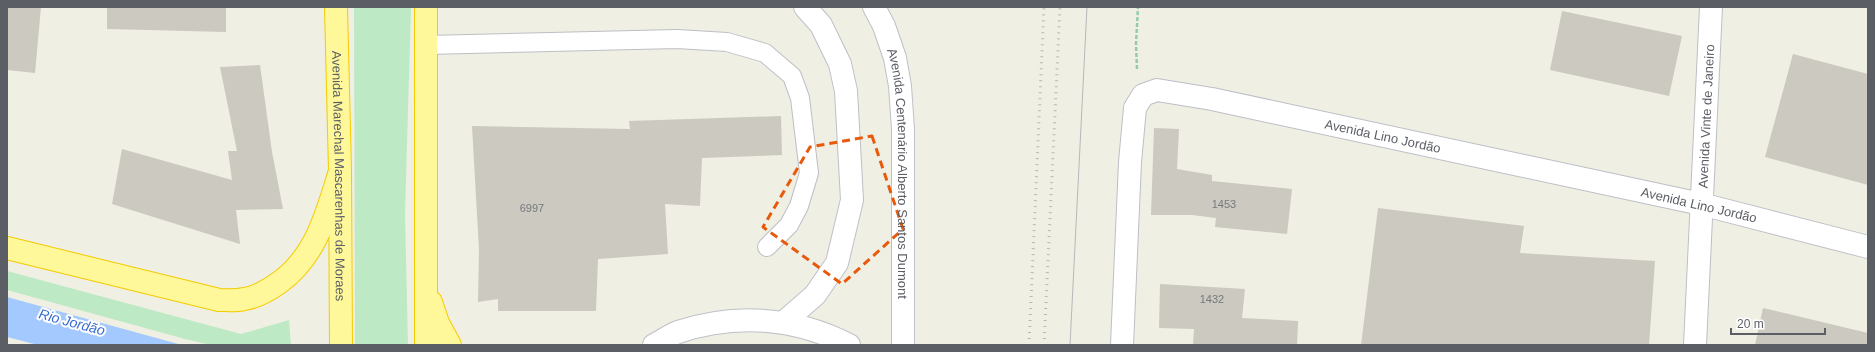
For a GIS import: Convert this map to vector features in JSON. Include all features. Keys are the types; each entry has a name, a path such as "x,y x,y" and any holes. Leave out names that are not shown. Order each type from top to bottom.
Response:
{"highway":[{"name":"Avenida Marechal Mascarenhas de Moraes","path":"336,7 340,170 340,345"},
{"path":"426,7 426,345"},
{"path":"7,248 219,300 244,300 268,291 289,275 308,254 324,223 340,170"},
{"path":"427,292 438,323 450,345"}],"street":[{"path":"784,322 815,295 837,263 852,200 846,91 840,64 820,25 805,7"},
{"name":"Avenida Centenário Alberto Santos Dumont","path":"874,7 884,26 895,58 900,86 903,129 903,345"},
{"name":"Avenida Vinte de Janeiro","path":"1694,345 1711,7"},
{"name":"Avenida Lino Jordão","path":"1143,95 1157,90 1212,99 1701,204 1868,247"},
{"path":"1122,345 1130,162 1135,108 1143,95"},
{"path":"654,345 677,333 730,320 784,322 828,334 849,345"}],"lane":[{"path":"426,45 677,39 727,42 765,53 792,76 794,81 800,98 809,172 799,206 789,225 767,247"}],"path":[{"path":"1138,7 1136,44 1137,76 1143,95"}],"highlighted area":[{"path":"872,136 903,229 842,284 763,227 810,147"}],"green space":[{"path":"354,7 411,7 405,214 408,345 355,345"},
{"path":"7,271 241,334 289,320 291,345 211,345 185,339 7,290"}],"water":[{"name":"Rio Jordão","path":"7,297 182,345 38,345 7,337"}],"building":[{"path":"7,7 41,7 35,73 7,70"},
{"path":"107,7 226,7 226,32 107,29"},
{"path":"1562,11 1682,36 1669,96 1550,70"},
{"path":"1793,54 1868,74 1868,185 1765,157"},
{"path":"260,65 272,152 283,209 236,210 240,244 112,204 122,149 232,180 228,151 237,151 220,67"},
{"path":"781,116 782,155 702,158 700,206 665,204 668,254 598,259 596,311 498,311 498,299 478,302 479,250 472,126 630,129 629,121"},
{"path":"1154,128 1179,129 1177,169 1212,175 1212,181 1292,189 1287,234 1215,227 1216,218 1192,215 1151,215"},
{"path":"1378,208 1524,226 1520,253 1655,261 1649,345 1361,345"},
{"path":"1160,284 1245,289 1242,318 1298,321 1297,345 1193,345 1194,329 1159,328"},
{"path":"1763,308 1868,333 1868,345 1755,345"}],"tram line":[{"path":"1070,345 1087,7"}],"railway":[{"path":"1029,345 1044,7"},
{"path":"1044,345 1060,7"}]}
